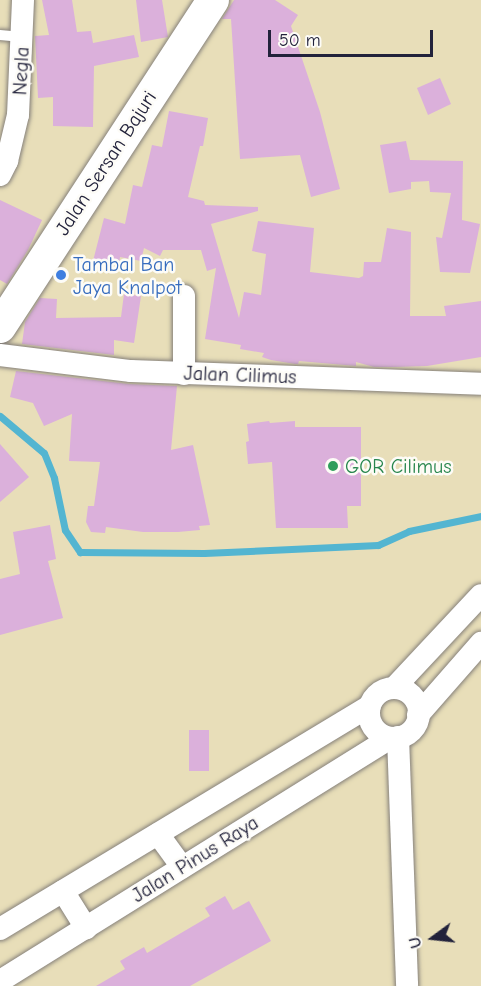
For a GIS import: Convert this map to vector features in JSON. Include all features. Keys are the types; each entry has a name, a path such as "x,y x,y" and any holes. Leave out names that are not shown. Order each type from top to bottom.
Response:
{"main road":[{"name":"Jalan Sersan Bajuri","path":"5,309 213,0"}],"street":[{"name":"Negla","path":"0,175 7,161 18,116 23,0"},
{"path":"184,296 184,374"},
{"name":"Jalan Cilimus","path":"0,355 120,370 184,374 481,384"},
{"name":"Jalan Pinus Raya","path":"0,929 370,706 379,693 394,688 481,595"},
{"name":"Jalan Pinus Raya","path":"0,981 394,737 412,730 418,715 481,643"},
{"path":"394,688 412,696 418,715"},
{"path":"370,706 369,715 376,730 394,737 407,986"},
{"path":"158,834 182,867"},
{"path":"63,891 86,928"}],"lane":[{"path":"0,35 23,38"}],"building":[{"path":"42,0 72,0 77,32 91,31 93,43 134,35 139,57 94,66 93,127 53,126 53,97 38,98 35,36 49,35"},
{"path":"136,0 162,0 168,37 141,42"},
{"path":"234,0 275,0 298,15 291,26 320,112 340,189 311,197 300,155 240,159 231,19 222,19"},
{"path":"440,78 451,104 428,115 417,88"},
{"path":"169,111 208,118 203,146 200,146 188,197 204,201 205,205 258,207 258,211 211,224 239,318 244,292 261,295 266,254 252,251 258,221 314,228 310,272 359,278 363,276 364,262 381,262 387,228 411,232 410,316 446,316 444,306 481,301 481,357 427,366 395,367 374,367 356,362 356,366 299,361 295,364 271,360 262,357 264,353 240,349 241,345 205,339 216,268 207,271 201,250 163,250 160,256 144,248 141,261 120,257 119,264 93,261 104,218 125,224 133,185 142,187 152,145 162,147"},
{"path":"406,141 410,160 463,161 462,220 480,224 470,273 440,272 436,237 442,238 451,193 430,192 429,181 411,182 411,189 389,193 380,145"},
{"path":"0,200 42,220 28,250 7,284 0,280"},
{"path":"124,294 141,296 134,343 114,340 114,355 22,344 25,322 40,298 57,299 56,318 121,317"},
{"path":"16,371 129,384 177,386 171,450 193,445 210,525 199,526 200,530 178,532 143,532 106,527 105,533 91,532 86,522 88,506 94,506 100,462 69,461 72,414 44,426 33,403 10,397"},
{"path":"269,421 270,423 295,421 295,427 361,427 361,506 347,506 348,528 276,528 272,462 248,464 246,442 249,441 247,424"},
{"path":"0,444 29,477 0,502"},
{"path":"50,525 56,559 48,561 63,618 0,635 0,579 20,574 13,532"},
{"path":"189,730 209,730 209,771 189,771"},
{"path":"225,896 233,910 249,901 271,941 190,986 96,986 125,969 120,961 144,947 147,953 210,916 205,908"}],"waterway":[{"path":"0,416 44,453 54,478 65,530 80,552 204,553 378,545 409,531 481,516"}],"place":[{"name":"Tambal Ban Jaya Knalpot","path":"61,275"},
{"name":"GOR Cilimus","path":"333,466"}]}
